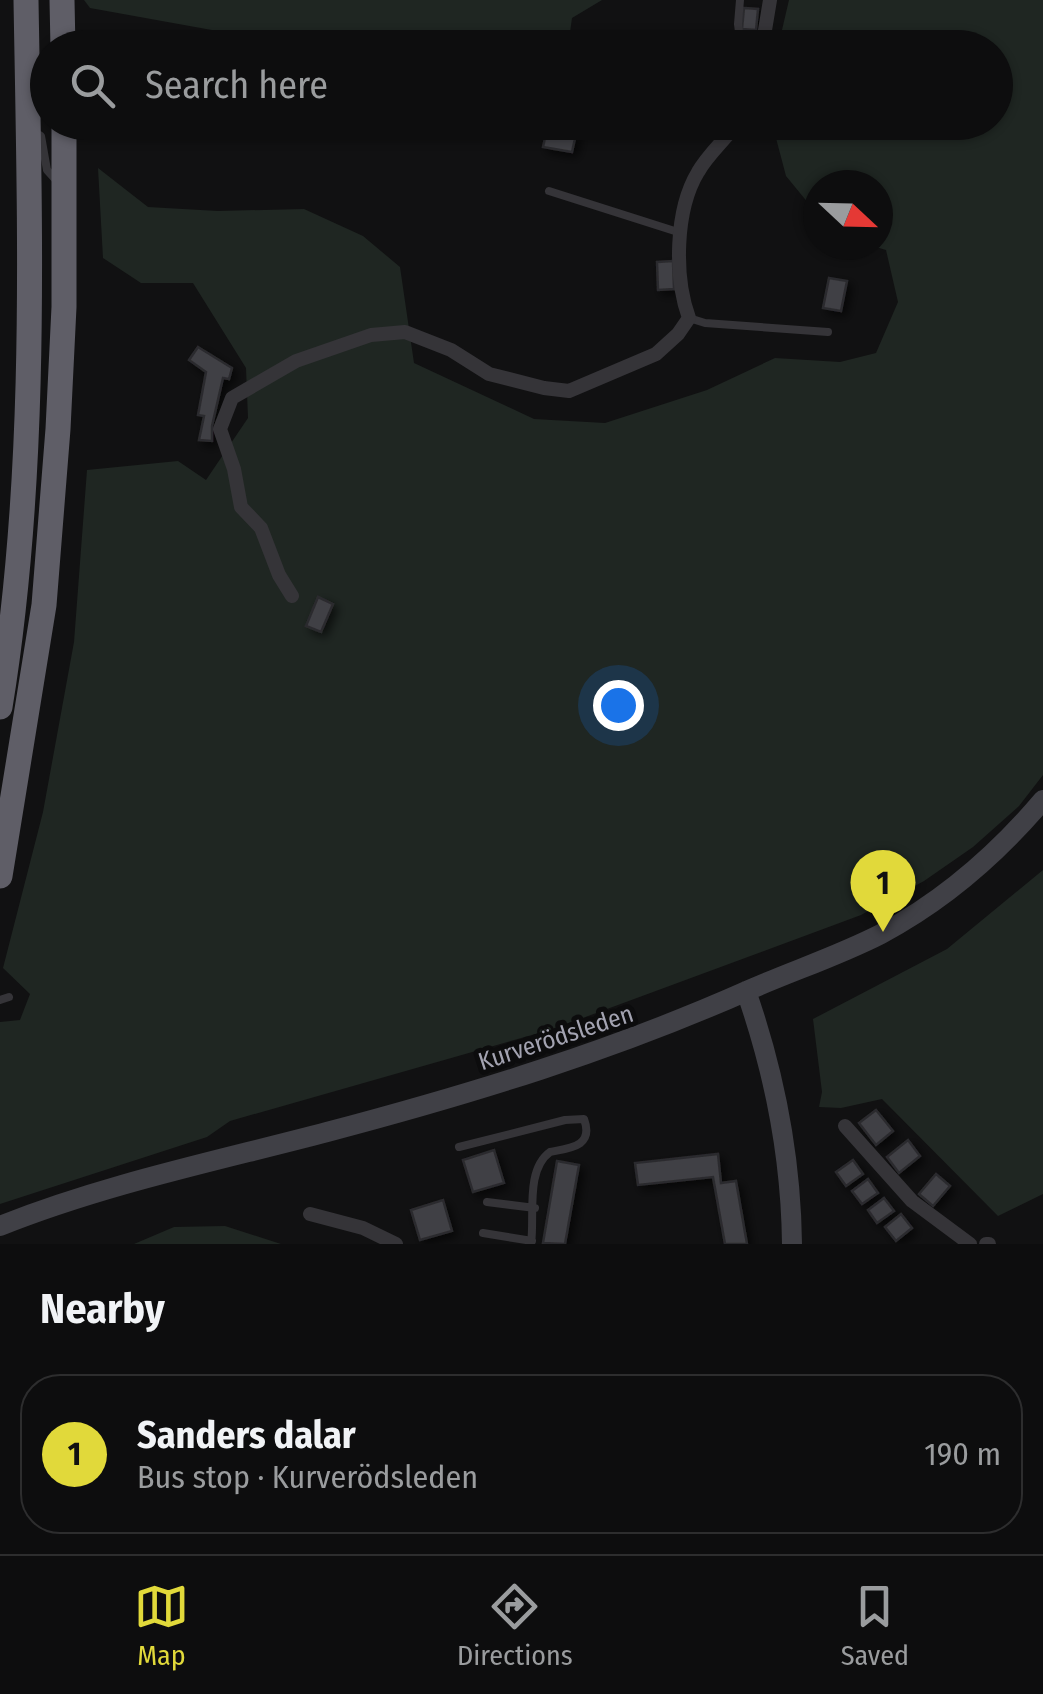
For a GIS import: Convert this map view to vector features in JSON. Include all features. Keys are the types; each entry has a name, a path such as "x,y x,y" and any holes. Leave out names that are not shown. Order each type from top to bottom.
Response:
{"highway":[{"path":"0,707 20,532 28,354 26,0"},
{"path":"62,0 63,30"},
{"path":"0,876 44,605 64,306 64,140"},
{"path":"0,836 19,762"}],"main road":[{"name":"Kurverödsleden","path":"0,1229 32,1213 208,1160 321,1134 513,1080 670,1026 862,943 914,914 1011,838 1043,800"},
{"path":"746,992 766,1048 782,1121 792,1244"}],"street":[{"path":"765,30 770,0"},
{"path":"292,596 278,575 261,528 242,506 220,429 232,398 296,361 371,336 406,332 450,350 489,374 568,391 656,354 689,318 683,301 681,233 688,196 698,172 724,140"},
{"path":"845,1126 912,1201 970,1244"},
{"path":"310,1214 363,1228 396,1244"}],"lane":[{"path":"739,30 740,0"},
{"path":"42,140 47,170 64,183"},
{"path":"549,191 681,233"},
{"path":"689,318 705,323 828,332"},
{"path":"459,1147 565,1120 584,1119 587,1130 578,1147 550,1152 540,1162 533,1184 531,1242 483,1232"},
{"path":"487,1202 534,1208"}],"shaded area":[{"path":"84,0 602,0 572,18 570,30 212,30 90,8"},
{"path":"789,0 1043,0 1043,775 1019,806 973,847 924,881 861,915 553,1029 230,1121 207,1137 0,1204 0,1022 20,1020 30,994 3,968 43,812 74,642 87,470 178,461 206,480 248,418 246,368 193,283 141,283 103,258 98,168 148,207 218,211 304,209 363,236 400,267 414,363 534,419 605,423 707,390 775,358 840,362 876,353 898,302 888,260 893,260 893,170 803,170 803,197 786,176 776,140 1013,140 1013,30 782,30"},
{"path":"1043,870 1043,1194 998,1216 882,1099 841,1108 819,1107 822,1092 813,1019 947,949"},
{"path":"225,1226 281,1244 134,1244 174,1227"}],"building":[{"path":"744,8 758,9 756,30 742,29"},
{"path":"545,140 575,140 572,152 543,147"},
{"path":"673,261 674,289 658,290 657,262"},
{"path":"829,278 847,281 841,311 823,308"},
{"path":"198,347 232,368 229,379 223,378 212,441 199,440 204,416 198,415 206,372 189,360"},
{"path":"318,597 333,604 321,632 306,626"},
{"path":"876,1110 893,1131 876,1145 859,1123"},
{"path":"908,1140 920,1156 899,1173 887,1157"},
{"path":"494,1150 504,1183 473,1192 463,1160"},
{"path":"718,1154 721,1183 736,1181 747,1244 725,1244 713,1177 638,1185 635,1163"},
{"path":"853,1160 863,1174 846,1186 836,1172"},
{"path":"557,1161 579,1165 565,1244 543,1243"},
{"path":"936,1174 950,1186 933,1206 919,1194"},
{"path":"868,1179 878,1193 862,1204 852,1191"},
{"path":"884,1198 894,1211 877,1223 868,1210"},
{"path":"443,1200 452,1231 420,1240 411,1210"},
{"path":"901,1214 912,1228 896,1241 885,1227"}],"place":[{"name":"Sanders dalar","path":"883,932"}]}
